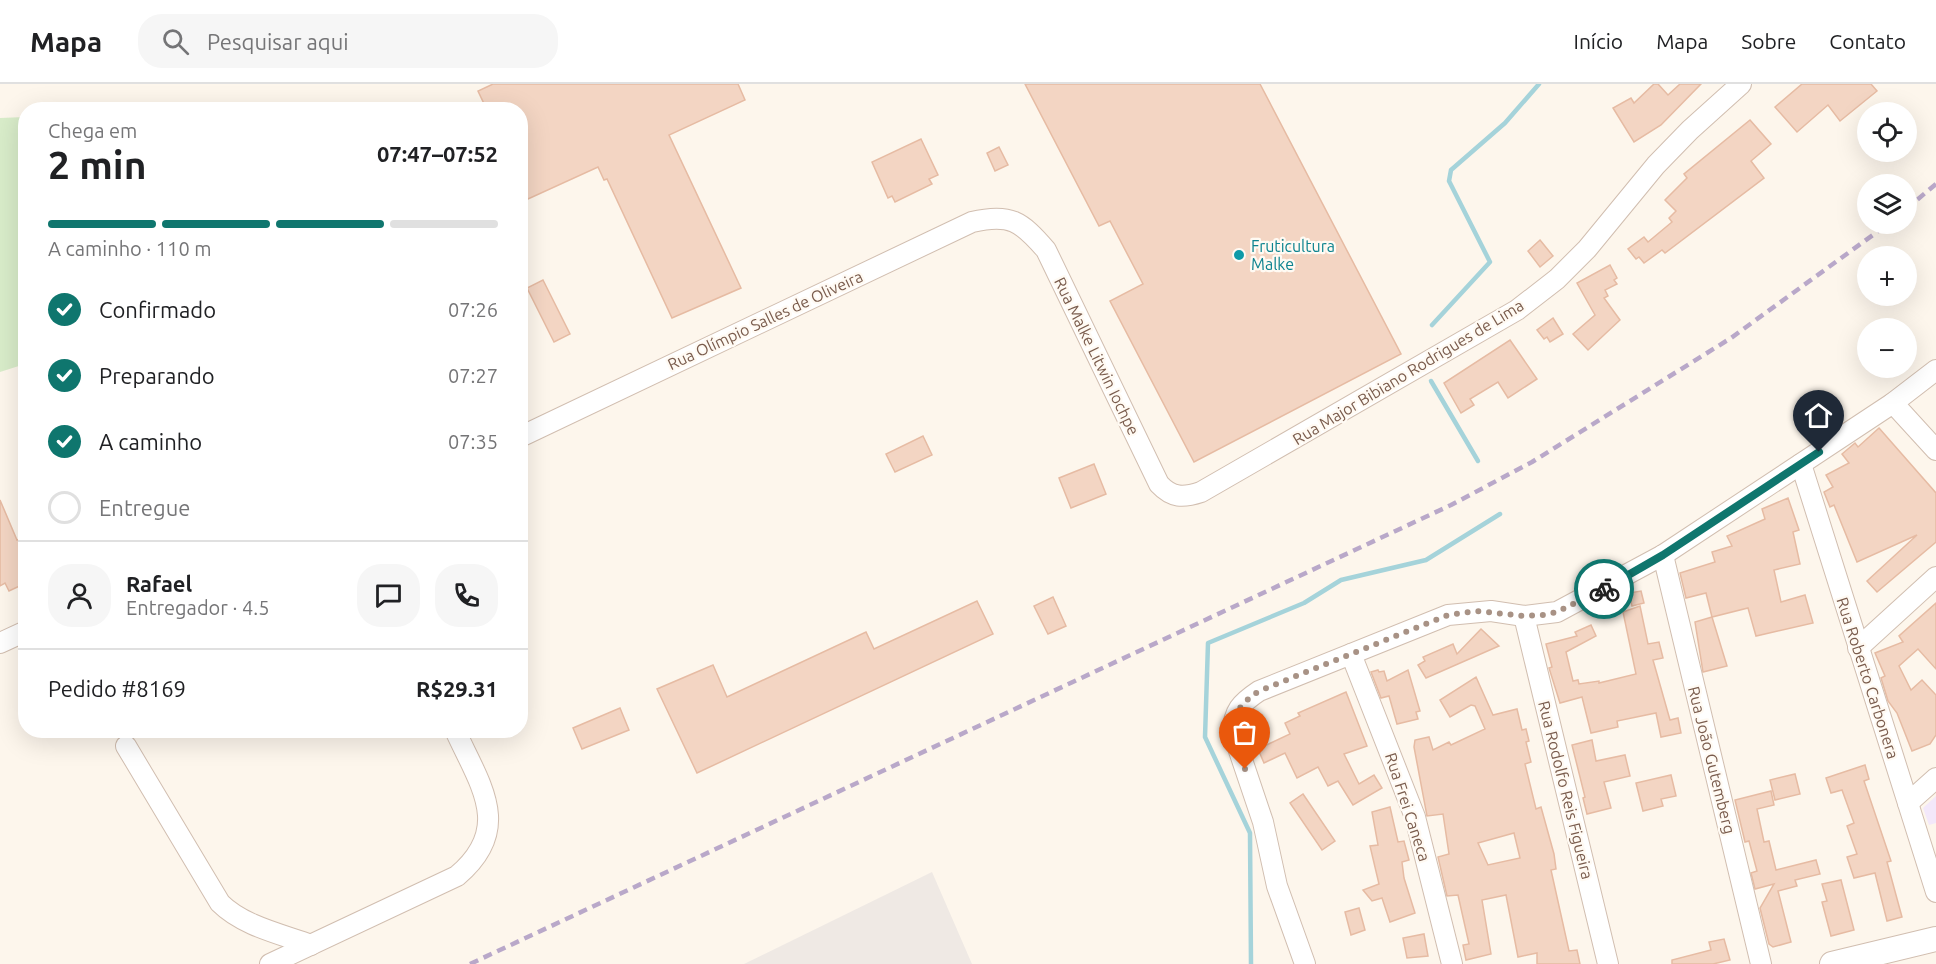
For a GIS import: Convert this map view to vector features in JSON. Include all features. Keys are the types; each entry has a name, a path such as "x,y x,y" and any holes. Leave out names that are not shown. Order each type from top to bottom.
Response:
{"street":[{"name":"Rua Major Bibiano Rodrigues de Lima","path":"1176,497 1201,492 1517,310 1557,279 1587,249 1656,165 1690,130 1741,84"},
{"name":"Rua Olímpio Salles de Oliveira","path":"528,432 972,222 994,216 1012,220"},
{"name":"Rua Malke Litwin Iochpe","path":"1012,220 1029,230 1046,250 1159,484 1176,497"},
{"path":"1305,964 1277,886 1263,822 1233,733 1233,718 1238,708 1259,691 1448,615 1477,611 1524,616 1557,612 1663,555 1893,403 1936,370"},
{"path":"1893,403 1936,450"},
{"name":"Rua Roberto Carbonera","path":"1801,464 1936,892"},
{"name":"Rua João Gutemberg","path":"1663,555 1761,964"},
{"path":"1858,648 1936,577"},
{"name":"Rua Rodolfo Reis Figueira","path":"1524,616 1608,964"},
{"path":"0,643 18,635"},
{"name":"Rua Frei Caneca","path":"1351,654 1415,817 1452,964"},
{"path":"270,964 457,876 472,863 484,843 489,822 485,800 458,738"},
{"path":"126,746 220,903 242,920 311,945"},
{"path":"1908,803 1936,778"},
{"path":"1832,964 1936,939"}],"shaded area":[{"path":"1936,796 1936,823 1929,825 1923,808"},
{"path":"932,872 972,964 744,964"}],"green space":[{"path":"18,117 18,366 0,372 0,118"}],"building":[{"path":"493,84 738,84 745,100 669,135 741,288 672,318 607,179 604,180 598,167 528,199 528,102 483,102 478,91"},
{"name":"Fruticultura Malke","path":"1025,84 1260,84 1401,354 1194,462 1110,301 1143,284 1110,221 1099,226"},
{"path":"1654,84 1658,84 1668,95 1680,84 1701,84 1661,125 1634,142 1613,108 1631,98 1634,103"},
{"path":"1802,84 1871,84 1877,91 1863,102 1857,102 1857,107 1840,121 1828,105 1797,132 1775,107"},
{"path":"1750,120 1771,144 1751,161 1764,178 1665,253 1662,250 1644,263 1639,257 1636,259 1628,249 1644,237 1648,242 1672,222 1669,218 1676,211 1665,200 1687,178 1684,174"},
{"path":"921,139 938,175 929,179 932,184 895,202 892,196 888,198 872,162"},
{"path":"999,147 1008,165 995,171 987,153"},
{"path":"1540,240 1553,256 1540,267 1528,251"},
{"path":"1610,265 1617,278 1614,280 1617,284 1605,290 1608,296 1604,298 1620,320 1588,350 1573,334 1595,315 1577,283"},
{"path":"543,280 570,334 554,342 528,288"},
{"path":"1553,318 1563,334 1550,342 1547,337 1544,339 1537,330"},
{"path":"1510,340 1537,379 1508,398 1498,382 1470,399 1474,405 1461,413 1444,383"},
{"path":"1879,428 1936,493 1936,542 1877,592 1867,581 1917,535 1857,562 1834,505 1830,507 1824,492 1833,487 1826,475 1849,463 1842,454 1855,443 1858,447"},
{"path":"923,436 932,455 895,472 886,454"},
{"path":"1094,464 1106,494 1071,508 1059,478"},
{"path":"1788,498 1799,530 1793,532 1800,564 1774,570 1781,602 1805,595 1813,623 1756,636 1748,608 1712,617 1706,593 1686,598 1680,573 1715,562 1712,552 1732,546 1727,536 1765,519 1762,509"},
{"path":"0,500 18,540 18,587 9,591 5,583 0,586"},
{"path":"1641,591 1644,603 1632,606 1629,593"},
{"path":"1053,597 1066,626 1048,634 1034,606"},
{"path":"977,601 993,634 697,773 657,689 713,665 727,697 866,632 874,649"},
{"path":"1936,603 1936,669 1918,649 1899,666 1911,690 1922,680 1936,695 1936,735 1930,744 1912,751 1897,713 1888,701 1881,678 1885,676 1875,653 1903,642 1899,636"},
{"path":"1640,606 1648,644 1659,642 1663,658 1653,660 1670,720 1678,718 1681,733 1661,737 1656,713 1617,721 1618,727 1591,733 1582,697 1560,703 1549,668 1552,667 1546,644 1577,636 1575,632 1591,625 1596,636 1566,652 1573,681 1578,680 1579,684 1599,681 1599,683 1636,674 1623,612"},
{"path":"1712,617 1727,666 1703,672 1695,622"},
{"path":"1481,629 1499,646 1426,678 1418,665 1425,661 1423,657 1453,644 1457,654"},
{"path":"1378,670 1379,672 1384,671 1387,681 1408,670 1420,711 1416,712 1418,719 1397,724 1389,696 1381,698 1371,672"},
{"path":"1476,677 1493,715 1517,709 1522,730 1526,729 1529,741 1526,742 1531,762 1525,764 1536,809 1541,807 1554,854 1556,869 1551,870 1569,951 1577,950 1580,964 1537,964 1537,953 1518,957 1506,895 1482,900 1491,954 1466,960 1463,945 1469,944 1458,895 1447,896 1438,857 1449,854 1443,814 1427,816 1414,747 1415,740 1429,737 1433,750 1449,742 1451,745 1485,729 1475,706 1471,705 1450,717 1440,700","holes":["1514,833 1520,858 1488,865 1478,843"]},
{"path":"1346,692 1367,746 1344,754 1359,784 1374,775 1382,788 1353,805 1338,781 1328,786 1318,767 1297,778 1285,753 1264,763 1258,749 1290,734 1285,723 1300,716 1298,713"},
{"path":"620,708 629,730 582,749 573,728"},
{"path":"1592,740 1596,761 1625,755 1630,776 1604,782 1611,808 1587,814 1572,745"},
{"path":"1865,765 1869,779 1864,781 1891,861 1887,862 1902,917 1887,921 1875,873 1854,878 1847,857 1857,854 1847,826 1854,823 1842,790 1831,793 1826,778"},
{"path":"1795,774 1800,794 1775,800 1770,780"},
{"path":"1671,775 1676,796 1661,799 1663,806 1643,811 1636,783"},
{"path":"1771,791 1774,805 1757,809 1764,842 1769,841 1776,870 1816,860 1820,874 1795,880 1797,886 1778,891 1791,942 1773,947 1769,944 1760,908 1774,884 1755,889 1751,873 1757,871 1749,841 1745,842 1735,800"},
{"path":"1303,794 1335,841 1322,850 1290,803"},
{"path":"1390,807 1398,842 1404,841 1409,860 1402,862 1404,878 1415,913 1390,922 1382,898 1372,901 1363,890 1379,884 1370,846 1378,845 1372,812"},
{"path":"1841,880 1854,930 1831,936 1822,902 1827,901 1822,884"},
{"path":"1359,908 1365,930 1351,935 1345,912"},
{"path":"1424,934 1428,956 1407,958 1403,938"},
{"path":"1724,939 1730,960 1713,964 1672,964 1672,960 1711,950 1709,942"}],"waterway":[{"path":"1432,325 1490,262 1449,181 1451,170 1505,123 1539,84"},
{"path":"1431,381 1478,461"},
{"path":"1251,964 1250,833 1205,737 1208,643 1304,603 1341,580 1426,560 1500,514"}],"railway":[{"path":"1917,200 1936,184"},
{"path":"470,964 1451,505 1532,462 1731,338 1874,234"}],"way so far":[{"path":"1245,769 1233,733 1233,718 1238,708 1259,691 1448,615 1477,611 1524,616 1543,615 1557,612 1604,589"}],"place":[{"name":"Fruticultura Malke","path":"1239,255"}],"route":[{"path":"1604,589 1663,555 1819,452"}]}
